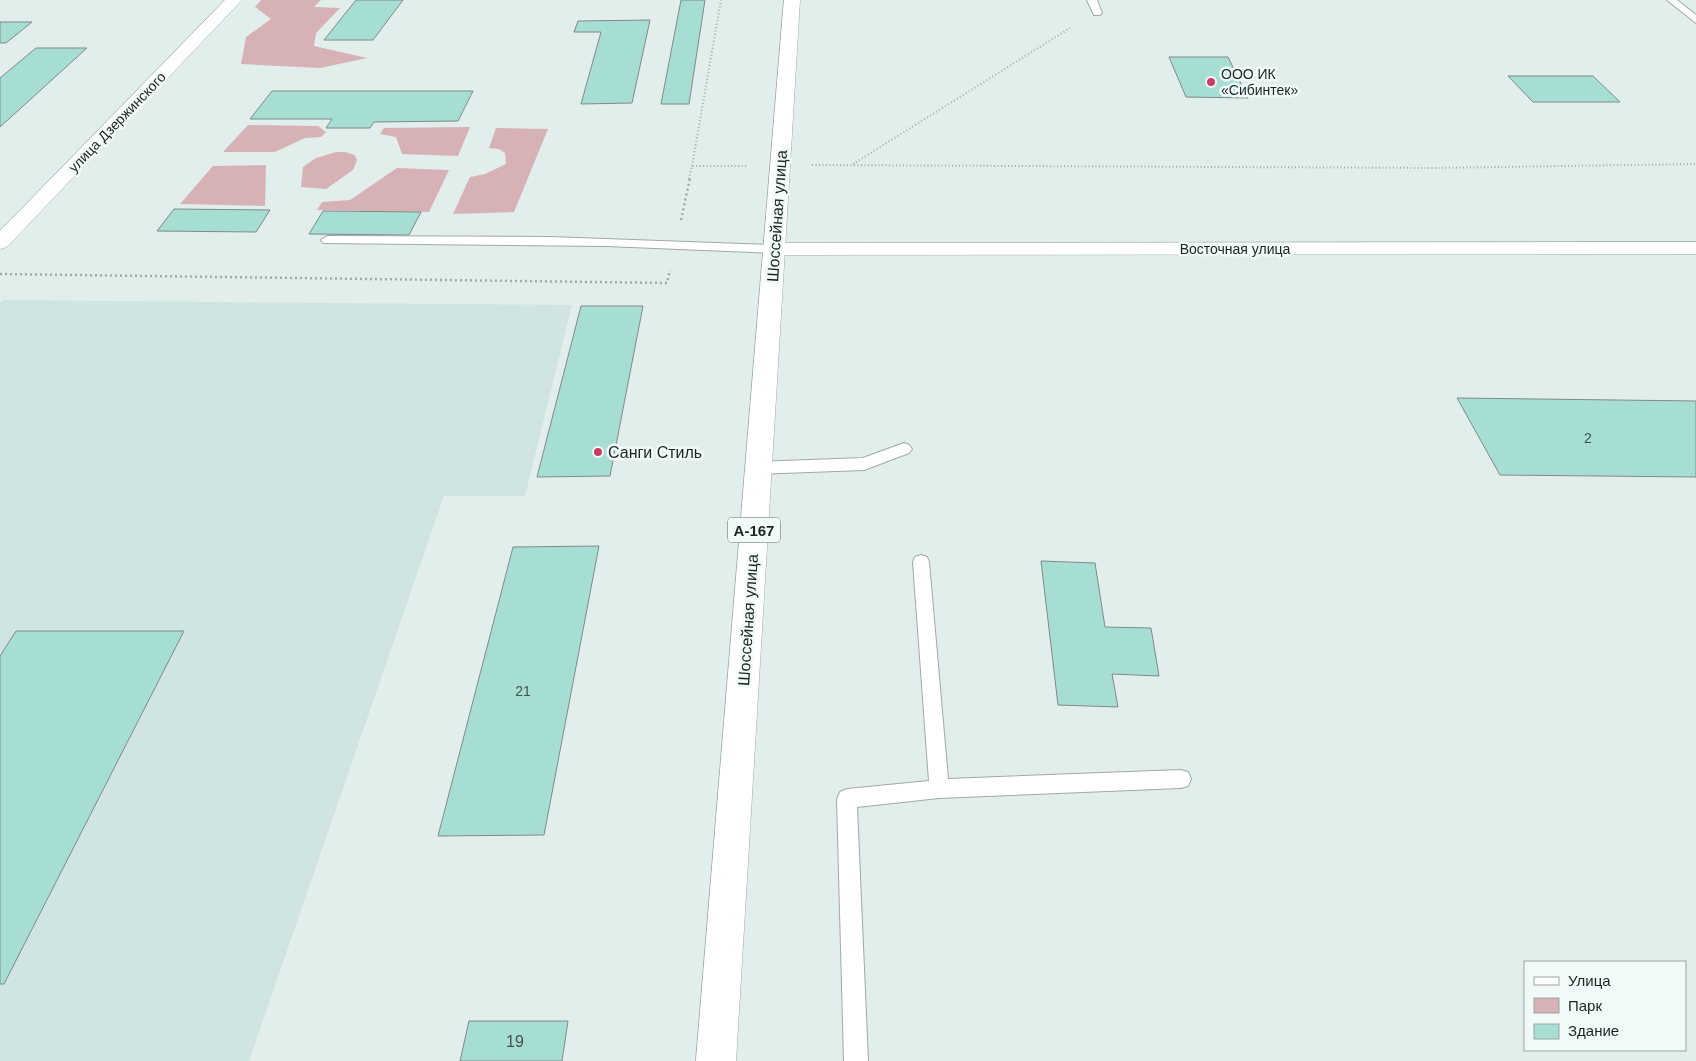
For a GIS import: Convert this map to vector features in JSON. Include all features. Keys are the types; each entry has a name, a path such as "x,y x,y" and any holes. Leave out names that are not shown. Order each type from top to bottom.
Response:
{"main road":[{"name":"улица Дзержинского","path":"0,243 234,0"},
{"name":"Шоссейная улица","path":"716,1061 792,0"},
{"name":"Восточная улица","path":"774,250 1696,248"}],"lane":[{"path":"1092,0 1097,14"},
{"path":"1672,0 1696,20"},
{"path":"1680,7 1696,7"},
{"path":"327,240 499,239 676,244 774,250"},
{"path":"758,468 864,464 904,449"},
{"path":"921,562 939,789"},
{"path":"856,1061 847,798 939,789 1181,780"}],"path":[{"path":"0,274 667,283 692,166 721,0"},
{"path":"852,164 1070,28"},
{"path":"692,166 852,164 1435,168 1696,164"}],"shaded area":[{"path":"3,300 572,305 525,496 444,496 249,1061 0,1061 0,303"}],"green space":[{"path":"261,0 321,0 314,7 340,8 316,33 314,46 367,58 320,68 241,64 246,37 271,19 255,7"},
{"path":"248,125 318,126 326,132 321,137 305,138 275,152 223,152"},
{"path":"470,127 458,156 402,154 396,137 380,134 384,128"},
{"path":"496,128 548,129 514,212 453,214 470,177 485,174 506,164 505,153 499,149 489,148"},
{"path":"336,152 355,155 357,160 353,170 326,189 301,187 303,167 316,158"},
{"path":"266,165 265,206 180,204 213,166"},
{"path":"397,168 449,170 429,212 317,210 322,202 350,200"}],"building":[{"path":"356,0 403,0 373,40 324,40"},
{"path":"681,0 705,0 689,104 661,104"},
{"path":"650,20 632,103 581,104 601,32 574,32 578,21"},
{"path":"0,22 32,22 6,43 0,43"},
{"path":"36,48 87,48 0,127 0,78"},
{"path":"1169,57 1228,57 1248,98 1186,97"},
{"path":"1508,76 1593,76 1620,102 1533,102"},
{"path":"272,91 473,91 458,121 374,122 370,128 326,128 332,119 250,119"},
{"path":"174,209 270,210 256,232 157,231"},
{"path":"323,211 421,212 409,235 309,234"},
{"path":"581,306 643,306 610,476 537,477"},
{"path":"1457,398 1696,401 1696,477 1500,475"},
{"path":"599,546 544,835 438,836 513,547"},
{"path":"1041,561 1095,563 1105,627 1151,628 1159,676 1112,674 1118,707 1058,705"},
{"path":"16,631 184,631 4,984 0,984 0,656"},
{"path":"469,1021 568,1021 562,1061 460,1061"}],"place":[{"name":"ООО ИК «Сибинтек»","path":"1211,82"},
{"name":"Санги Стиль","path":"598,452"}]}
